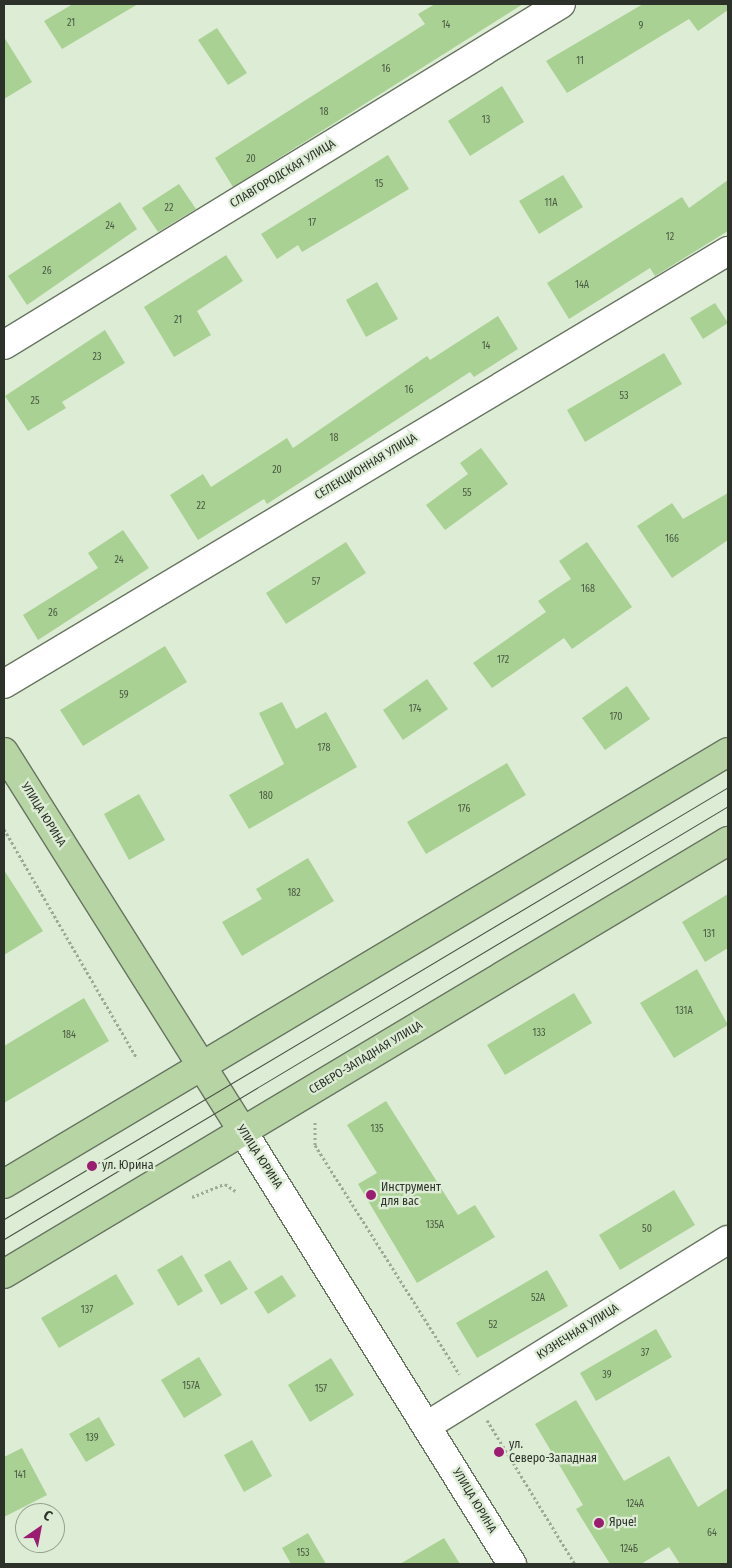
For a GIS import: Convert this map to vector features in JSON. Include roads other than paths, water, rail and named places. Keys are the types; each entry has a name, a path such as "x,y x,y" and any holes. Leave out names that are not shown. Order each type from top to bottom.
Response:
{"main road":[{"name":"УЛИЦА ЮРИНА","path":"4,752 243,1132"},
{"path":"4,1184 728,752"},
{"name":"СЕВЕРО-ЗАПАДНАЯ УЛИЦА","path":"4,1274 728,841"}],"street":[{"name":"СЛАВГОРОДСКАЯ УЛИЦА","path":"4,345 562,4"},
{"name":"СЕЛЕКЦИОННАЯ УЛИЦА","path":"4,684 728,251"},
{"name":"УЛИЦА ЮРИНА","path":"243,1132 428,1425 512,1564"},
{"name":"КУЗНЕЧНАЯ УЛИЦА","path":"428,1425 728,1240"}],"tram line":[{"path":"4,1219 728,787"},
{"path":"4,1239 728,806"}],"place":[{"name":"ул. Юрина","path":"92,1166"},
{"name":"Инструмент для вас","path":"371,1195"},
{"name":"ул. Северо-Западная","path":"499,1452"},
{"name":"Ярче!","path":"599,1523"}]}
